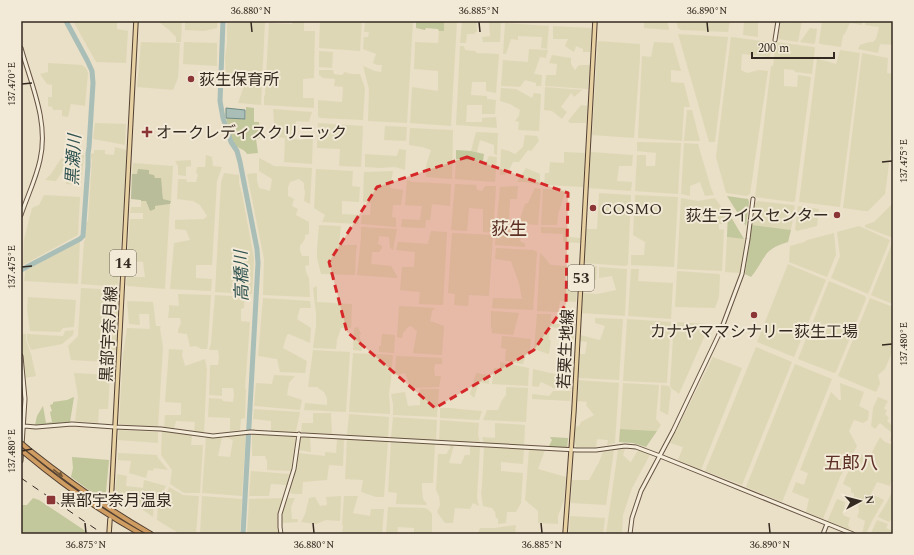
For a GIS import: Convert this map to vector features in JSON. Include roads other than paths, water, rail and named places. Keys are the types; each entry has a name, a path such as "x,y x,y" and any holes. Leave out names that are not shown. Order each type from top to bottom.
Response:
{"highway":[{"path":"21,443 44,469 84,498 141,534"},
{"path":"21,450 27,451 86,493 151,534"}],"main road":[{"name":"黒部宇奈月線","path":"111,504 136,21"},
{"name":"若栗生地線","path":"565,534 595,21"},
{"path":"109,534 110,519"}],"street":[{"path":"775,40 778,21"},
{"path":"21,48 40,112 43,133 40,162 21,215"},
{"path":"630,534 632,518 640,491 673,431 721,330 742,274 753,198"},
{"path":"21,356 25,399 21,461"},
{"path":"24,426 36,427 72,424 161,429 213,436 251,432 571,450 596,450 625,446 636,447 853,534"},
{"path":"281,534 280,514 294,468 299,434"},
{"path":"823,534 827,524"}],"water":[{"path":"226,108 245,110 245,119 226,118"}],"waterway":[{"name":"黒瀬川","path":"21,270 83,236 93,83 92,71 66,21"},
{"name":"高橋川","path":"223,21 220,101 223,118 240,162 257,249 258,263 243,534"}],"railway":[{"path":"21,478 103,534"}],"place":[{"name":"荻生保育所","path":"191,79"},
{"name":"オークレディスクリニック","path":"147,132"},
{"name":"COSMO","path":"593,208"},
{"name":"荻生ライスセンター","path":"837,215"},
{"name":"カナヤママシナリー荻生工場","path":"754,315"},
{"name":"黒部宇奈月温泉","path":"51,500"}],"district":[{"name":"荻生","path":"509,229"},
{"name":"五郎八","path":"851,463"}]}
